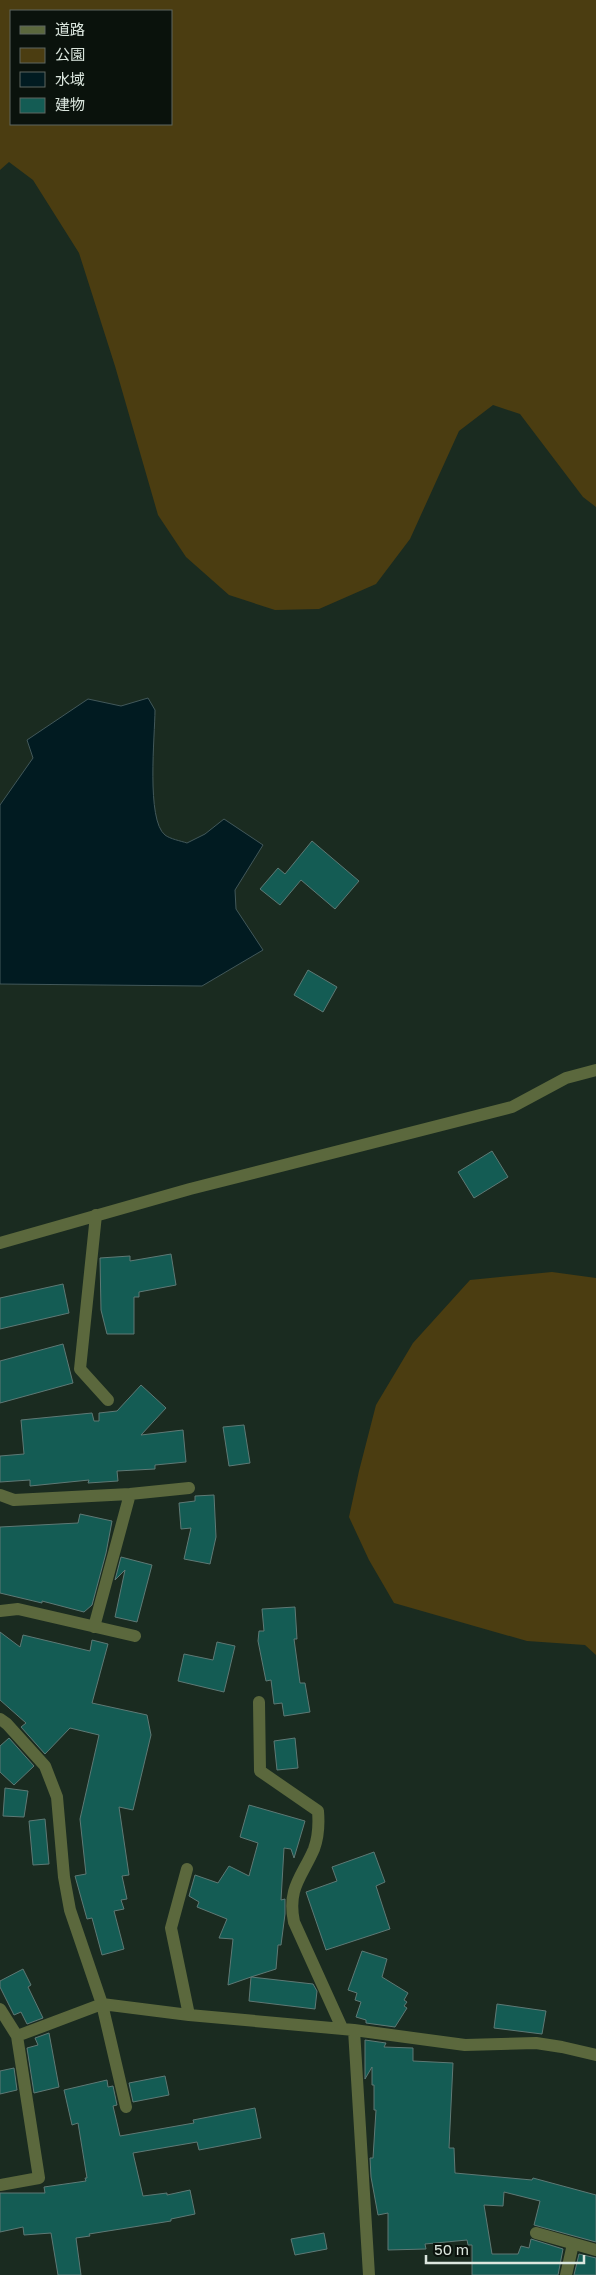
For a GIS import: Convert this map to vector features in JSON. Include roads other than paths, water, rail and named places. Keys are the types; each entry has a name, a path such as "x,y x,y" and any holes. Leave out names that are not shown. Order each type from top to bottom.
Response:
{"street":[{"path":"0,1243 96,1215 512,1107 566,1078 596,1070"},
{"path":"96,1215 80,1369 108,1400"},
{"path":"0,1495 14,1500 130,1494 189,1488"},
{"path":"94,1626 130,1494"},
{"path":"0,1611 18,1609 135,1636"},
{"path":"259,1702 260,1771 318,1811 319,1822 314,1848 298,1878 291,1906 294,1922 348,2029 369,2275"},
{"path":"2,1725 45,1766 57,1797 64,1877 70,1910 102,2004 126,2107"},
{"path":"188,1869 171,1928 189,2015"},
{"path":"17,2036 102,2004 189,2015 348,2029 465,2045 536,2043 596,2055"},
{"path":"0,2009 17,2036 39,2178 0,2185"},
{"path":"536,2233 596,2250"},
{"path":"566,2275 573,2244"}],"water":[{"path":"148,698 155,710 153,795 155,813 159,826 165,835 187,843 205,834 224,819 263,845 235,890 236,909 263,950 202,986 0,984 0,805 33,758 27,740 88,699 121,706"}]}
